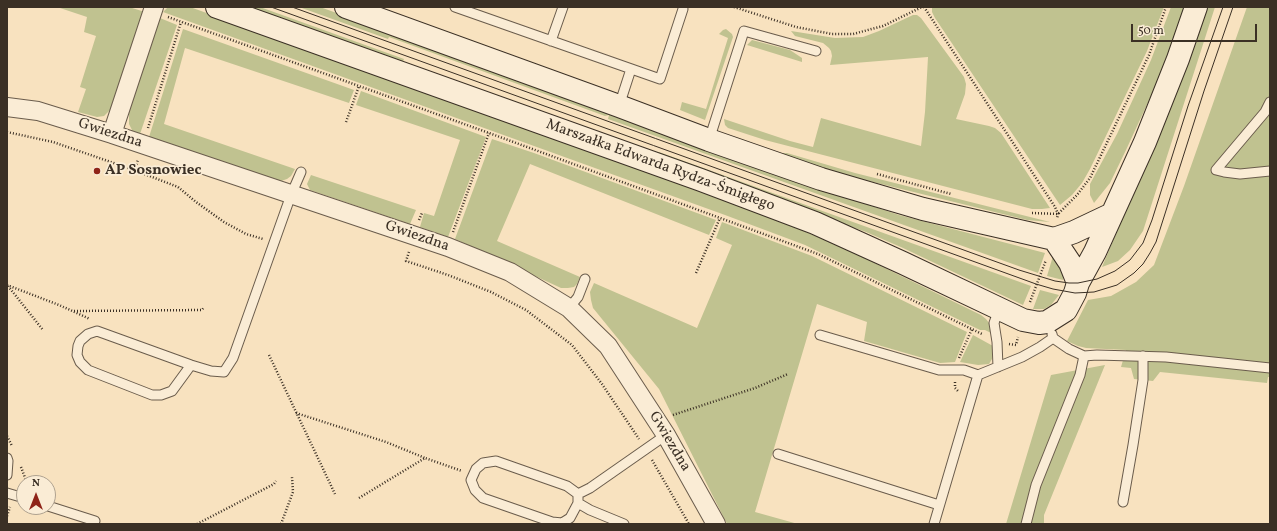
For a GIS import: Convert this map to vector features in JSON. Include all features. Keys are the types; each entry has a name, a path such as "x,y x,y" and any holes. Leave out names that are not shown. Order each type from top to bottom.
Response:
{"street":[{"name":"Marszałka Edwarda Rydza-Śmigłego","path":"218,7 701,180 808,220 1023,320 1039,323 1050,330"},
{"path":"346,7 619,106 708,140 821,179 923,209 1054,239 1074,232 1112,214"},
{"path":"1050,330 1066,310 1075,293 1078,283 1095,252 1145,142 1178,59 1196,7"},
{"path":"112,134 153,9"},
{"name":"Gwiezdna","path":"7,107 38,111 112,134 448,248 510,272 569,308 608,346 662,430 716,524"},
{"path":"1054,239 1070,263 1078,283"}],"lane":[{"path":"455,7 660,79 683,9"},
{"path":"551,41 563,7"},
{"path":"708,140 744,31 816,52"},
{"path":"619,106 631,69"},
{"path":"1270,102 1265,112 1216,170 1240,174 1270,171"},
{"path":"191,366 172,391 161,395 152,395 88,370 80,362 77,355 78,346 80,341 88,334 97,331 191,366 211,371 224,372 233,358 291,195 302,172"},
{"path":"569,308 578,297 585,279"},
{"path":"998,367 997,342 994,323 999,309"},
{"path":"820,335 939,370 964,370 978,375 1040,347 1050,330 1069,349 1084,356 1166,357 1270,368"},
{"path":"1026,524 1036,485 1080,375 1084,356"},
{"path":"1123,502 1143,380 1143,356"},
{"path":"934,524 978,375"},
{"path":"624,524 590,510 578,498 567,486 496,461 483,463 476,469 472,480 475,490 483,498 552,522 562,523 570,518 578,498 646,449 662,430"},
{"path":"778,454 939,505"},
{"path":"7,458 7,475"},
{"path":"56,509 95,522"}],"path":[{"path":"153,9 181,22 818,254 997,342 1016,345 1023,320 1054,239 1058,214 1055,207 923,7 883,26 853,34 832,34 796,27 734,7"},
{"path":"1025,211 1032,213 1058,214 1077,195 1090,178 1149,55 1166,7"},
{"path":"148,128 181,22"},
{"path":"346,122 359,86"},
{"path":"7,132 53,142 178,187 224,222 246,234 275,243"},
{"path":"448,248 489,133"},
{"path":"941,191 957,196"},
{"path":"696,274 720,218"},
{"path":"409,251 406,261 448,275 491,292 526,310 572,345 602,384 646,449 688,524"},
{"path":"7,285 74,311 90,319 97,331"},
{"path":"7,285 43,330"},
{"path":"74,311 202,310 204,307"},
{"path":"269,355 335,494"},
{"path":"662,430 670,416 755,388 788,374"},
{"path":"296,413 386,442 425,458 474,475"},
{"path":"359,498 425,458"},
{"path":"281,524 293,492 292,477"},
{"path":"197,524 274,484 276,481"}],"green space":[{"path":"57,7 129,7 145,12 113,106 104,116 97,117 78,112 86,89 80,87 96,36 84,32 87,17"},
{"path":"168,7 190,7 771,217 846,249 981,315 989,323 991,333 985,330 980,330 805,245 163,12"},
{"path":"243,7 260,7 404,59 402,64"},
{"path":"299,7 320,7 827,191 899,215 1045,253 1038,273 608,119 609,115 605,116 389,37 388,39"},
{"path":"932,7 1164,7 1147,51 1090,169 1082,183 1072,195 1060,205 935,18 932,12"},
{"path":"1171,7 1188,7 1175,44 1110,183 1094,203 1090,195 1090,184 1117,134 1151,60"},
{"path":"1207,7 1215,7 1143,231 1130,250 1118,261 1102,267 1179,84"},
{"path":"1247,7 1270,7 1270,377 1268,377 1267,383 1160,372 1153,381 1134,379 1131,368 1121,367 1126,350 1086,348 1067,341 1088,300 1111,296 1136,282 1154,265 1184,186"},
{"path":"913,15 917,15 921,18 964,77 966,84 965,94 956,119 989,126 995,128 1001,133 1050,208 1032,209 765,140 728,128 725,125 724,119 813,147 821,118 921,146 925,112 928,57 830,65 832,56 829,48 823,43 795,36 791,31 835,38 863,37"},
{"path":"160,18 177,25 140,134 133,132 129,124 129,112"},
{"path":"183,29 354,90 349,103 185,48 164,124 295,169 291,176 287,179 281,181 149,137"},
{"path":"726,29 732,34 733,37 705,120 680,110 682,102 706,109 728,38 719,34"},
{"path":"752,40 790,50 802,58 802,62 747,45"},
{"path":"361,91 486,137 448,237 420,227 424,213 434,216 460,140 356,105"},
{"path":"492,139 716,220 709,235 530,164 497,241 580,277 574,287 561,288 455,239"},
{"path":"659,152 1031,286 1023,305 866,232 656,156"},
{"path":"777,153 787,153 855,173 1050,222 1027,220 865,180"},
{"path":"311,175 416,210 410,224 310,190 307,184"},
{"path":"722,222 812,256 967,332 955,362 940,363 864,341 867,322 817,304 755,512 798,524 727,524 659,389 593,308 590,292 594,283 697,328 732,245 716,238"},
{"path":"1053,256 1059,260 1063,273 1063,280 1047,276"},
{"path":"1040,290 1059,295 1051,305 1044,309 1033,309"},
{"path":"973,335 993,346 992,359 989,364 978,365 960,362"},
{"path":"1105,365 1044,515 1044,524 1006,524 1051,375"}],"tram line":[{"path":"271,7 1036,284 1075,293 1094,292 1117,285 1134,273 1143,264 1150,253 1156,242 1204,91 1233,7"},
{"path":"292,7 1019,270 1055,281 1069,283 1078,283 1097,279 1115,271 1130,260 1143,243 1152,220 1188,106 1223,7"}],"place":[{"name":"AP Sosnowiec","path":"97,171"}]}
